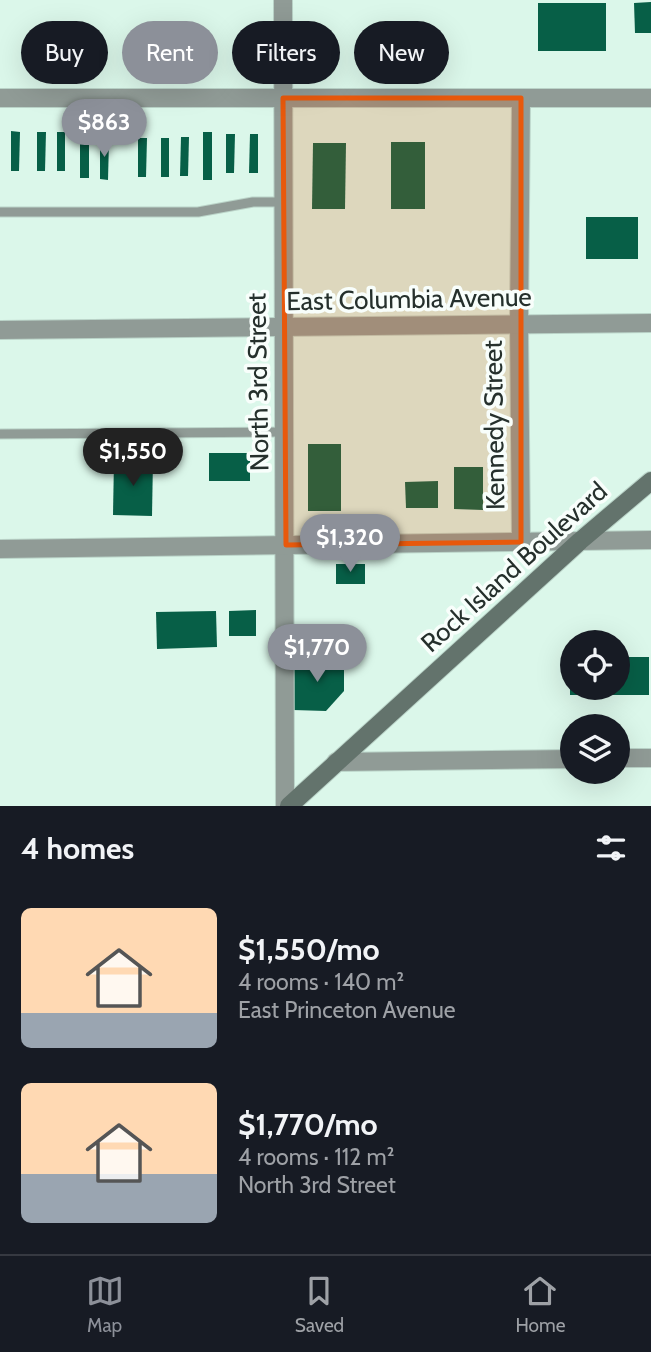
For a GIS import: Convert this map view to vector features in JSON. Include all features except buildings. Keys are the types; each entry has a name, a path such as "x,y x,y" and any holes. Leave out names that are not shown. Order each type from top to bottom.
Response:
{"main road":[{"name":"Rock Island Boulevard","path":"287,806 580,541 651,481"}],"street":[{"name":"North 3rd Street","path":"283,0 287,806"},
{"path":"0,98 651,98"},
{"name":"Kennedy Street","path":"521,98 521,542"},
{"name":"East Columbia Avenue","path":"0,330 651,323"},
{"path":"0,549 651,540"},
{"path":"630,758 651,758"},
{"path":"336,762 560,759"}],"lane":[{"path":"0,212 198,212 253,202 283,202"},
{"path":"0,434 285,432"}],"highlighted area":[{"path":"283,98 521,98 521,542 286,545"}]}
